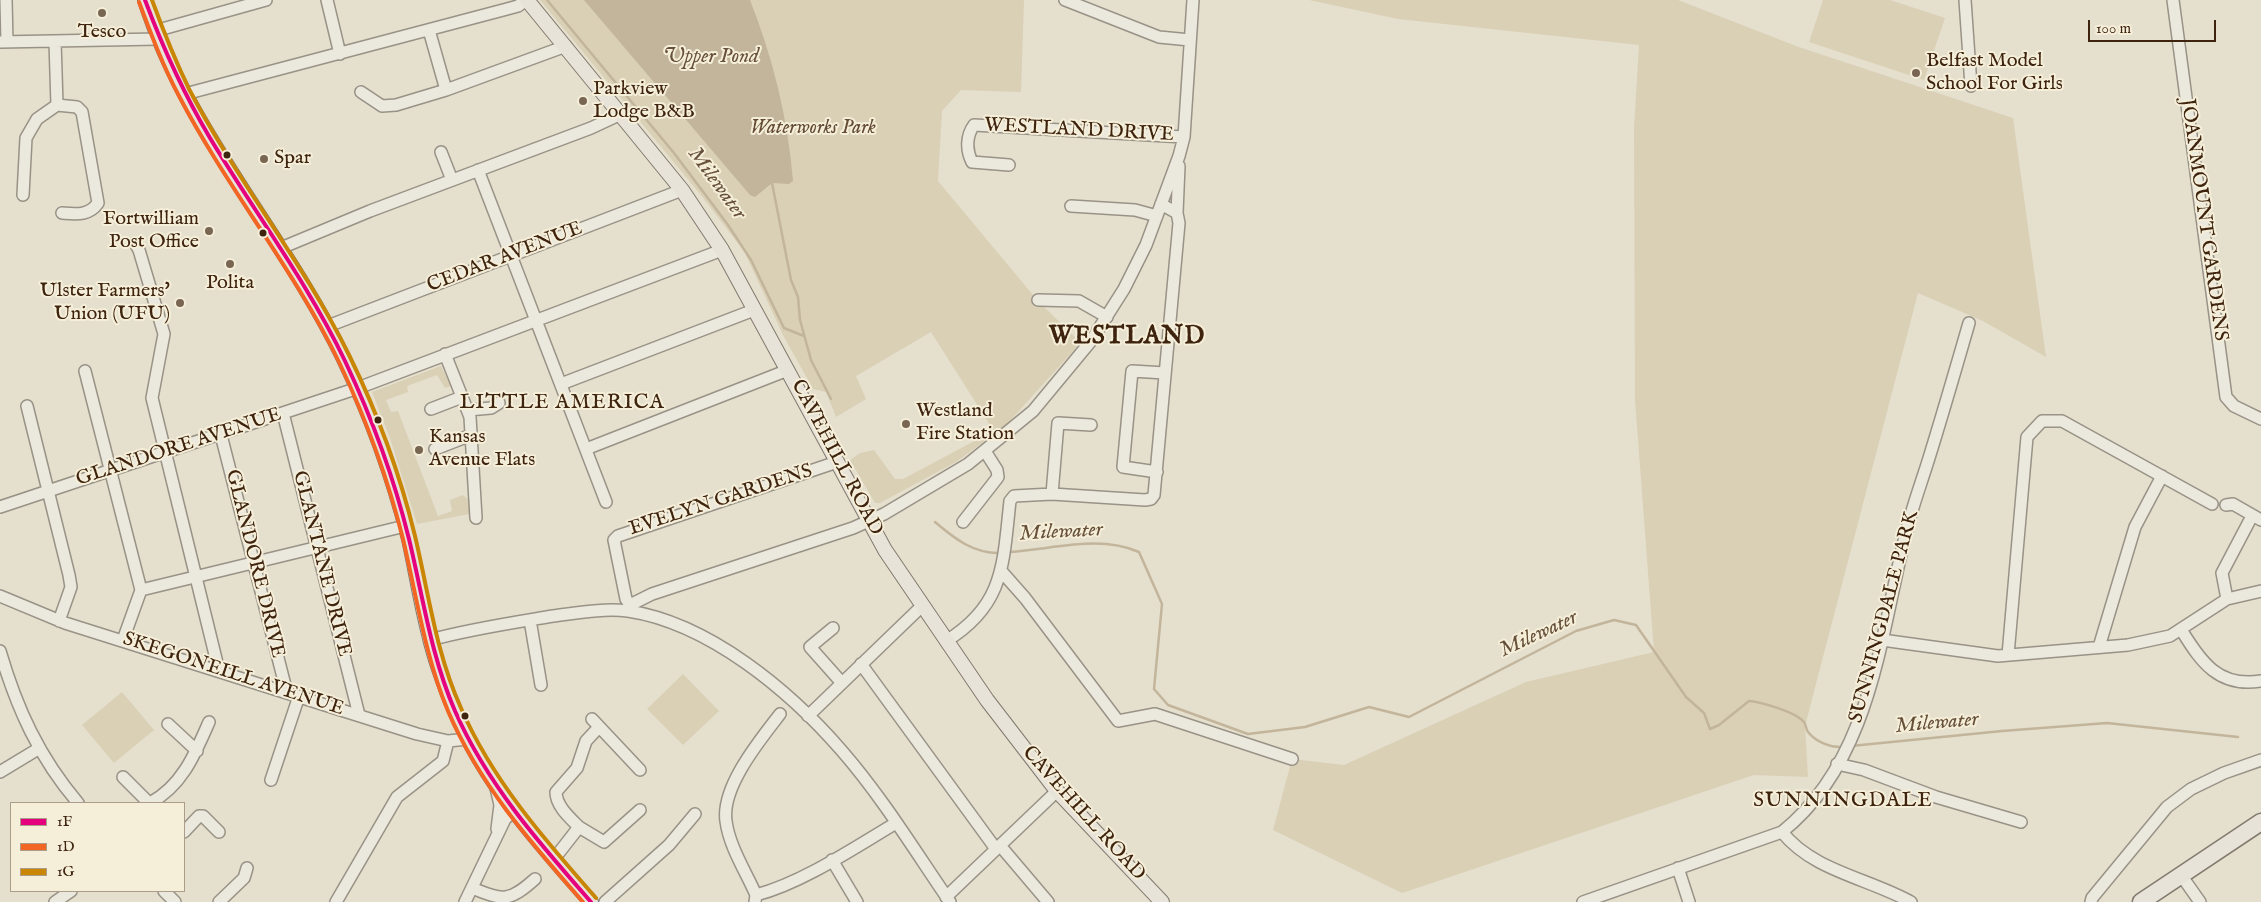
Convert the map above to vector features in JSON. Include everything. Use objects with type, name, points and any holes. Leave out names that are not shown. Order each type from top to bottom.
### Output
[{"type":"highway","points":[[2141,902],[2261,822]]},
{"type":"main road","points":[[145,0],[156,35],[185,94],[328,326],[358,388],[381,446],[405,526],[430,640],[446,686],[468,739],[514,811],[591,902]]},
{"type":"main road","name":"CAVEHILL ROAD","points":[[527,0],[682,190],[722,250],[885,550],[992,707],[1057,791],[1162,902]]},
{"type":"street","points":[[6,0],[4,42],[156,35],[266,0]]},
{"type":"street","points":[[327,0],[340,54]]},
{"type":"street","points":[[185,94],[518,6],[527,0]]},
{"type":"street","points":[[1065,0],[1159,37],[1190,40]]},
{"type":"street","points":[[629,608],[652,594],[853,528],[889,511],[985,451],[1033,410],[1091,340],[1107,317],[1141,256],[1157,216],[1184,137],[1193,0]]},
{"type":"street","points":[[1965,0],[1971,86]]},
{"type":"street","name":"JOANMOUNT GARDENS","points":[[2173,0],[2226,397],[2234,406],[2261,419]]},
{"type":"street","points":[[429,30],[446,90]]},
{"type":"street","points":[[56,41],[57,105]]},
{"type":"street","points":[[360,92],[382,106],[396,105],[446,90],[566,46]]},
{"type":"street","points":[[22,195],[26,138],[37,119],[57,105],[77,107],[82,112],[98,203],[93,210],[78,215],[62,213]]},
{"type":"street","points":[[281,248],[452,180],[591,128],[621,114]]},
{"type":"street","name":"WESTLAND DRIVE","points":[[1009,165],[972,162],[968,154],[969,133],[974,125],[1184,137]]},
{"type":"street","points":[[441,152],[452,180]]},
{"type":"street","points":[[946,641],[974,622],[983,610],[1002,572],[1010,501],[1014,496],[1052,494],[1151,500],[1154,495],[1178,248],[1179,156]]},
{"type":"street","points":[[478,170],[498,215],[497,218],[510,255],[606,502]]},
{"type":"street","name":"CEDAR AVENUE","points":[[328,326],[682,190]]},
{"type":"street","points":[[1161,204],[1177,213]]},
{"type":"street","points":[[1071,206],[1135,210],[1157,216]]},
{"type":"street","points":[[135,243],[139,250],[164,334],[152,398],[219,671]]},
{"type":"street","name":"GLANDORE AVENUE","points":[[0,507],[358,388],[535,319],[722,250]]},
{"type":"street","points":[[1038,300],[1079,301],[1107,317]]},
{"type":"street","points":[[561,384],[754,310]]},
{"type":"street","name":"SUNNINGDALE PARK","points":[[1583,902],[1782,832],[1807,808],[1837,764],[1859,724],[1882,640],[1905,536],[1970,323]]},
{"type":"street","points":[[445,354],[470,417],[476,518]]},
{"type":"street","points":[[586,449],[788,370]]},
{"type":"street","points":[[1157,472],[1123,467],[1132,370],[1166,373]]},
{"type":"street","points":[[85,371],[141,590],[123,640]]},
{"type":"street","points":[[431,409],[462,397]]},
{"type":"street","points":[[468,410],[491,408],[499,403]]},
{"type":"street","points":[[27,406],[71,587],[59,621]]},
{"type":"street","name":"GLANTANE DRIVE","points":[[283,413],[359,716]]},
{"type":"street","points":[[2008,655],[2027,437],[2042,421],[2062,420],[2212,504]]},
{"type":"street","points":[[1052,494],[1058,423],[1091,425]]},
{"type":"street","name":"GLANDORE DRIVE","points":[[221,434],[254,562],[293,694]]},
{"type":"street","points":[[435,449],[471,435]]},
{"type":"street","points":[[963,522],[995,484],[998,477],[985,451]]},
{"type":"street","name":"EVELYN GARDENS","points":[[629,608],[614,540],[618,536],[837,462]]},
{"type":"street","points":[[2099,647],[2135,527],[2162,476]]},
{"type":"street","points":[[2226,505],[2233,504],[2257,518],[2222,573],[2227,599]]},
{"type":"street","points":[[141,590],[405,526]]},
{"type":"street","points":[[1002,572],[1025,598],[1118,721],[1155,714],[1292,760]]},
{"type":"street","points":[[1882,640],[1956,651],[2008,655],[2157,640],[2182,630],[2227,599],[2261,591]]},
{"type":"street","name":"SKEGONEILL AVENUE","points":[[0,596],[59,621],[417,734],[448,741],[468,739]]},
{"type":"street","points":[[808,716],[922,606]]},
{"type":"street","points":[[430,640],[462,632],[530,620],[580,612],[629,608],[675,624],[729,651],[779,689],[808,716],[842,751],[896,823],[948,899],[998,846],[1057,791]]},
{"type":"street","points":[[530,620],[541,685]]},
{"type":"street","points":[[832,628],[810,646],[842,683]]},
{"type":"street","points":[[2182,630],[2198,658],[2212,670],[2234,680],[2248,683],[2261,681]]},
{"type":"street","points":[[0,651],[4,681],[38,749],[77,802]]},
{"type":"street","points":[[861,664],[993,844],[998,846],[1048,902]]},
{"type":"street","points":[[271,780],[293,694]]},
{"type":"street","points":[[780,714],[752,752],[724,807],[728,832],[756,899],[832,860],[896,823]]},
{"type":"street","points":[[150,802],[182,776],[192,762],[209,722]]},
{"type":"street","points":[[640,770],[595,723],[586,741],[577,768],[556,792],[556,799],[561,807],[579,828],[604,842],[640,810]]},
{"type":"street","points":[[168,724],[197,751]]},
{"type":"street","points":[[336,902],[391,805],[397,797],[443,761],[448,741]]},
{"type":"street","points":[[0,772],[38,749]]},
{"type":"street","points":[[2091,902],[2092,898],[2167,807],[2191,789],[2261,760]]},
{"type":"street","points":[[1837,764],[1864,770],[1936,797],[2020,822]]},
{"type":"street","points":[[123,777],[148,802]]},
{"type":"street","points":[[496,785],[500,805],[496,836]]},
{"type":"street","points":[[465,902],[505,819],[514,811]]},
{"type":"street","points":[[605,902],[669,845],[695,814]]},
{"type":"street","points":[[185,831],[199,816],[203,816],[220,832]]},
{"type":"street","points":[[554,859],[579,828]]},
{"type":"street","points":[[1782,832],[1796,848],[1816,862],[1911,902]]},
{"type":"street","points":[[832,860],[857,902]]},
{"type":"street","points":[[219,902],[244,878],[247,868]]},
{"type":"street","points":[[1678,868],[1689,902]]},
{"type":"street","points":[[2181,875],[2200,902]]},
{"type":"street","points":[[472,888],[496,898],[506,899],[516,896],[534,879]]},
{"type":"street","points":[[55,902],[70,892]]},
{"type":"street","points":[[165,892],[175,902]]},
{"type":"green space","name":"Waterworks Park","points":[[540,0],[1024,0],[1021,92],[961,90],[942,111],[938,181],[1038,301],[1079,341],[1075,349],[998,434],[995,433],[931,332],[856,376],[866,399],[836,417],[826,392],[813,389],[783,335],[744,251],[700,194]]},
{"type":"green space","points":[[1309,0],[1678,0],[1796,46],[2013,118],[2046,357],[1983,321],[1918,293],[1805,726],[1808,777],[1754,775],[1402,893],[1273,830],[1292,759],[1344,765],[1526,682],[1654,652],[1635,400],[1634,128],[1639,45],[1398,19]]},
{"type":"green space","points":[[1823,0],[1890,0],[1945,18],[1924,80],[1809,42]]},
{"type":"green space","points":[[441,366],[451,386],[445,388],[437,375],[407,386],[408,392],[386,400],[391,412],[398,411],[438,516],[452,511],[450,500],[463,495],[469,500],[469,514],[417,524],[390,438],[372,392]]},
{"type":"green space","points":[[982,437],[986,440],[956,462],[880,503],[875,503],[850,460],[860,453],[874,450],[895,479],[903,479]]},
{"type":"green space","points":[[683,674],[719,711],[683,745],[647,709]]},
{"type":"green space","points":[[122,692],[154,730],[114,763],[82,725]]},
{"type":"water","name":"Upper Pond","points":[[584,0],[750,0],[766,44],[778,89],[791,158],[793,181],[789,184],[772,183],[755,197],[750,195]]},
{"type":"waterway","name":"Milewater","points":[[547,0],[674,153],[728,225],[751,260],[784,328],[804,336]]},
{"type":"waterway","points":[[772,183],[791,280],[798,297],[800,320],[811,360],[831,399]]},
{"type":"waterway","name":"Milewater","points":[[935,522],[965,544],[982,551],[1001,553]]},
{"type":"waterway","name":"Milewater","points":[[1007,552],[1074,544],[1107,544],[1139,552],[1162,604],[1154,689],[1168,705],[1248,734],[1305,727],[1369,707],[1409,717],[1576,631],[1614,620],[1636,625],[1686,697],[1704,713],[1710,729],[1719,725],[1749,701],[1770,705],[1786,711],[1800,718],[1808,732],[1815,739],[1829,745],[1843,747]]},
{"type":"waterway","name":"Milewater","points":[[1851,746],[2107,723],[2238,737]]},
{"type":"transit line","name":"1F","points":[[145,0],[159,36],[191,105],[227,166],[315,304],[355,383],[382,448],[409,539],[428,626],[440,669],[455,711],[468,738],[498,788],[552,858],[591,902]]},
{"type":"transit line","name":"1G","points":[[152,0],[169,45],[189,89],[228,156],[291,254],[331,321],[369,399],[387,444],[409,513],[439,645],[452,687],[461,708],[488,760],[521,808],[557,854],[596,898]]},
{"type":"transit line","name":"1D","points":[[139,2],[162,62],[179,96],[218,163],[302,294],[349,384],[376,449],[403,539],[433,669],[448,711],[461,738],[475,763],[508,812],[544,858],[583,902]]},
{"type":"place","name":"Tesco","points":[[102,13]]},
{"type":"place","name":"Belfast Model School For Girls","points":[[1916,73]]},
{"type":"place","name":"Parkview Lodge B&B","points":[[583,101]]},
{"type":"place","name":"Spar","points":[[264,159]]},
{"type":"place","name":"Fortwilliam Post Office","points":[[209,231]]},
{"type":"place","name":"Polita","points":[[230,264]]},
{"type":"place","name":"Ulster Farmers' Union (UFU)","points":[[180,303]]},
{"type":"place","name":"Westland Fire Station","points":[[906,424]]},
{"type":"place","name":"Kansas Avenue Flats","points":[[419,450]]},
{"type":"district","name":"WESTLAND","points":[[1127,338]]},
{"type":"district","name":"LITTLE AMERICA","points":[[562,404]]},
{"type":"district","name":"SUNNINGDALE","points":[[1843,802]]}]
